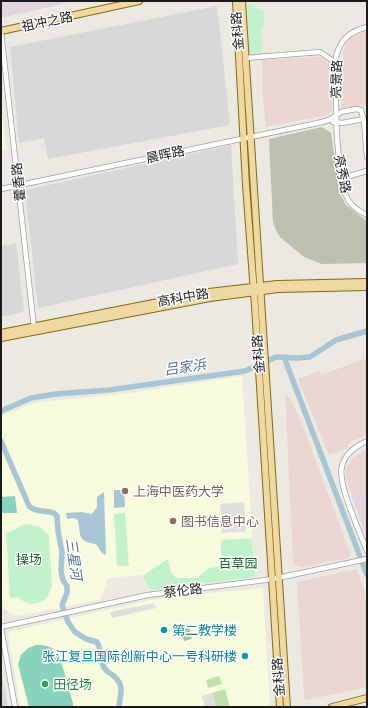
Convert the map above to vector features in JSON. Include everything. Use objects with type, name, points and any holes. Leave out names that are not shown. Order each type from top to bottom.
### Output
[{"type":"main road","name":"祖冲之路","points":[[1,27],[118,2],[139,1]]},
{"type":"main road","name":"金科路","points":[[236,1],[247,137],[276,580],[287,707]]},
{"type":"main road","name":"金科路","points":[[242,1],[246,58],[247,137]]},
{"type":"main road","name":"祖冲之路","points":[[1,31],[118,2]]},
{"type":"main road","name":"高科中路","points":[[1,333],[34,329],[293,283],[367,282]]},
{"type":"main road","name":"高科中路","points":[[257,289],[367,287]]},
{"type":"main road","name":"高科中路","points":[[1,338],[34,329]]},
{"type":"main road","name":"金科路","points":[[276,580],[275,631],[280,707]]},
{"type":"main road","points":[[332,707],[367,698]]},
{"type":"main road","points":[[347,707],[367,702]]},
{"type":"street","name":"亮景路","points":[[335,123],[337,52],[344,39],[353,32],[367,27]]},
{"type":"street","name":"藿香路","points":[[1,31],[34,329]]},
{"type":"street","points":[[246,58],[320,52],[336,63]]},
{"type":"street","points":[[364,119],[342,123],[335,123],[329,120],[335,114],[359,109],[364,119],[367,157]]},
{"type":"street","name":"晨晖路","points":[[1,189],[329,120]]},
{"type":"street","name":"亮秀路","points":[[335,123],[343,188],[348,200],[356,208],[367,215]]},
{"type":"street","points":[[342,178],[367,171]]},
{"type":"street","points":[[367,441],[349,453],[344,460],[341,473],[344,492],[367,551]]},
{"type":"street","name":"蔡伦路","points":[[1,627],[157,593],[276,580],[367,559]]},
{"type":"street","points":[[1,623],[15,707]]},
{"type":"shaded area","points":[[1,1],[75,1],[1,18]]},
{"type":"shaded area","points":[[217,6],[230,125],[48,159],[44,138],[19,143],[10,47]]},
{"type":"shaded area","points":[[367,29],[367,106],[341,108],[343,51],[350,37]]},
{"type":"shaded area","points":[[319,57],[331,65],[332,111],[328,115],[266,127],[263,102],[262,60]]},
{"type":"shaded area","points":[[1,104],[7,150],[1,150]]},
{"type":"shaded area","points":[[322,127],[331,133],[340,194],[346,205],[367,221],[367,263],[322,264],[304,257],[280,237],[273,222],[269,139]]},
{"type":"shaded area","points":[[231,145],[238,264],[38,308],[25,190]]},
{"type":"shaded area","points":[[16,243],[24,312],[1,317],[1,246]]},
{"type":"shaded area","points":[[367,358],[367,435],[351,441],[347,448],[329,455],[298,379],[319,371],[321,375]]},
{"type":"shaded area","name":"上海中医药大学","points":[[242,376],[255,577],[149,590],[141,575],[108,578],[100,600],[16,616],[4,609],[1,591],[1,416],[34,403],[129,393]]},
{"type":"shaded area","points":[[285,393],[290,398],[301,421],[350,553],[349,558],[305,567],[300,567],[294,564]]},
{"type":"shaded area","points":[[367,449],[367,494],[352,497],[346,477],[346,468],[351,459]]},
{"type":"shaded area","points":[[367,494],[367,538],[352,497]]},
{"type":"shaded area","points":[[244,502],[246,532],[222,533],[220,504]]},
{"type":"shaded area","points":[[357,569],[367,600],[367,687],[307,700],[305,699],[304,694],[297,582]]},
{"type":"shaded area","points":[[263,588],[270,707],[20,707],[8,632],[152,600]]},
{"type":"shaded area","points":[[154,603],[156,608],[112,618],[110,612]]},
{"type":"shaded area","points":[[1,670],[8,707],[1,707]]},
{"type":"shaded area","points":[[212,693],[216,707],[205,707],[202,696]]},
{"type":"green space","points":[[249,4],[265,12],[264,25],[261,29],[262,53],[270,52],[269,56],[251,55],[249,50],[247,8]]},
{"type":"green space","points":[[15,496],[17,513],[2,513],[1,497]]},
{"type":"green space","points":[[125,513],[129,566],[117,566],[114,514]]},
{"type":"green space","name":"操场","points":[[27,524],[40,527],[49,535],[52,587],[46,599],[38,603],[31,604],[18,597],[10,598],[6,533]]},
{"type":"green space","name":"百草园","points":[[252,538],[255,577],[150,590],[142,576],[168,559],[171,572],[176,578],[199,578],[199,576],[207,569],[220,566],[222,540]]},
{"type":"green space","points":[[188,624],[192,639],[184,641],[180,626]]},
{"type":"green space","name":"田径场","points":[[36,645],[50,647],[57,654],[65,675],[73,707],[29,707],[18,664],[21,655],[28,648]]},
{"type":"green space","points":[[219,676],[222,684],[208,688],[206,680]]},
{"type":"green space","points":[[225,689],[230,707],[216,707],[212,693]]},
{"type":"water","points":[[114,490],[124,490],[125,507],[114,508]]},
{"type":"water","points":[[104,492],[106,555],[102,553],[97,545],[83,540],[80,535],[78,520],[74,518],[67,519],[66,513],[82,512],[92,514],[97,507],[97,497]]},
{"type":"waterway","name":"吕家浜","points":[[1,411],[31,398],[56,394],[109,390],[245,371],[276,357],[310,357],[336,340],[367,331]]},
{"type":"waterway","points":[[284,357],[367,575]]},
{"type":"waterway","name":"三星河","points":[[1,441],[29,506],[38,510],[54,513],[57,516],[62,552],[61,571],[63,580],[67,586],[67,593],[62,605],[68,622],[75,632],[86,639],[97,642],[100,648],[103,666],[120,684],[121,691],[119,707]]},
{"type":"place","name":"上海中医药大学","points":[[125,491]]},
{"type":"place","name":"图书信息中心","points":[[173,521]]},
{"type":"place","name":"第二教学楼","points":[[164,630]]},
{"type":"place","name":"张江复旦国际创新中心一号科研楼","points":[[245,656]]},
{"type":"place","name":"田径场","points":[[45,684]]}]
